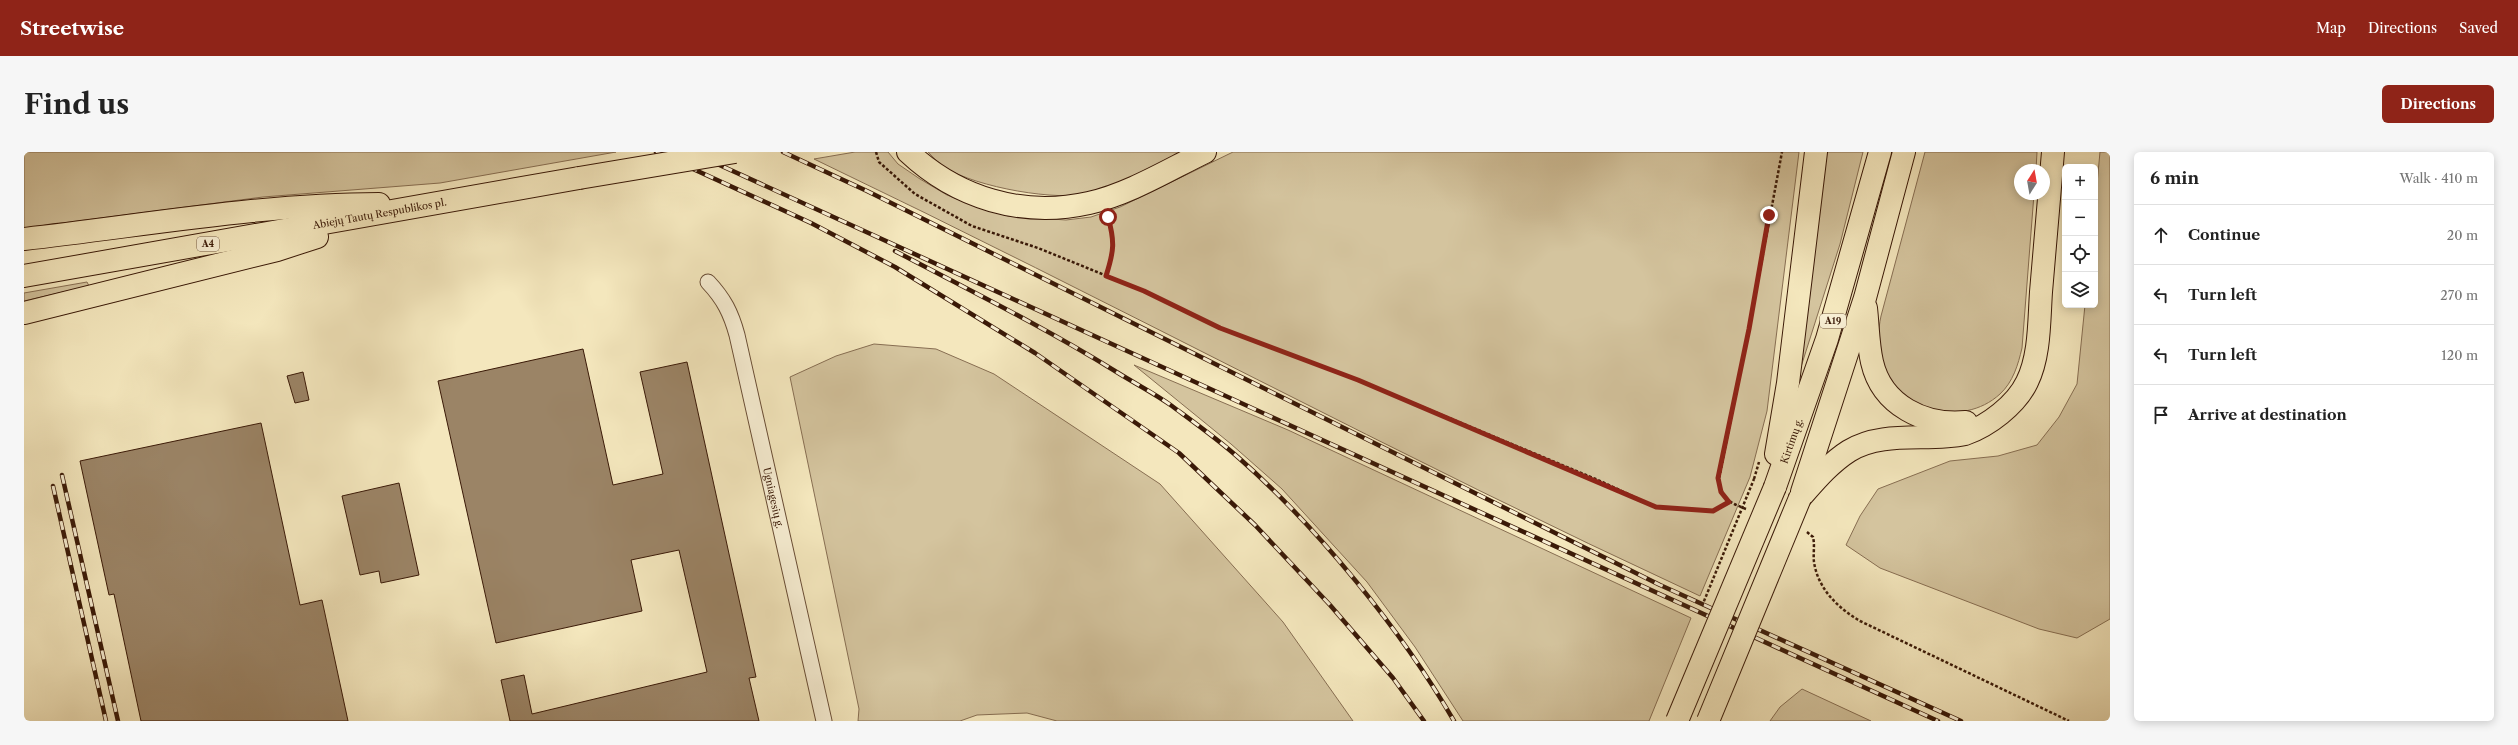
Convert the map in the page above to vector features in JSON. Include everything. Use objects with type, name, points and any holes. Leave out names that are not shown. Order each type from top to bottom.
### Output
[{"type":"highway","name":"Abiejų Tautų Respublikos pl.","points":[[24,276],[735,152]]},
{"type":"highway","points":[[908,152],[926,169],[947,182],[994,202],[1040,209],[1061,208],[1101,199],[1205,152]]},
{"type":"highway","points":[[1774,487],[1776,455],[1788,384],[1816,152]]},
{"type":"highway","name":"Kirtimų g.","points":[[1677,721],[1774,487],[1827,339],[1880,152]]},
{"type":"highway","name":"A19","points":[[1708,721],[1800,498],[1865,298],[1904,152]]},
{"type":"highway","points":[[1800,498],[1840,457],[1862,445],[1881,441],[1956,436],[1974,431],[2014,402],[2027,382],[2034,360],[2052,152]]},
{"type":"highway","points":[[24,239],[271,210],[342,204],[436,204]]},
{"type":"highway","points":[[24,312],[277,250],[392,212]]},
{"type":"highway","points":[[1865,298],[1872,363],[1880,382],[1894,400],[1903,408],[1926,420],[1958,423],[1990,420]]},
{"type":"street","name":"Ugniagesių g.","points":[[708,282],[722,296],[731,313],[737,335],[824,721]]},
{"type":"path","points":[[876,152],[879,162],[915,194],[972,226],[1144,291],[1220,328],[1364,382],[1656,507],[1713,511],[1729,502],[1721,492],[1718,478],[1749,329],[1782,152]]},
{"type":"path","points":[[1101,199],[1114,238],[1114,252],[1106,276]]},
{"type":"path","points":[[1701,611],[1754,479]]},
{"type":"path","points":[[1841,610],[1860,621],[2068,721]]},
{"type":"shaded area","points":[[24,152],[616,152],[440,183],[263,197],[24,228]]},
{"type":"shaded area","points":[[855,152],[888,152],[898,164],[920,179],[947,195],[978,207],[1008,216],[1066,220],[1091,217],[1120,207],[1233,152],[1799,152],[1767,411],[1750,477],[1700,596],[1367,435],[1036,268],[814,159]]},
{"type":"shaded area","points":[[928,152],[1185,152],[1128,180],[1104,189],[1092,193],[1059,196],[996,187],[959,175],[946,168]]},
{"type":"shaded area","points":[[1826,152],[1863,152],[1840,244],[1800,370]]},
{"type":"shaded area","points":[[1925,152],[2037,152],[2036,164],[2014,164],[2014,200],[2034,200],[2022,348],[2017,367],[2005,389],[1985,405],[1967,411],[1950,412],[1932,409],[1915,402],[1901,392],[1889,379],[1881,362],[1878,339],[1881,316]]},
{"type":"shaded area","points":[[2100,152],[2110,152],[2110,619],[2077,638],[2039,629],[1880,568],[1846,545],[1860,516],[1878,489],[1950,461],[1998,456],[2037,445],[2059,417],[2077,384],[2085,308],[2098,308],[2098,173]]},
{"type":"shaded area","points":[[87,282],[89,286],[24,301],[24,293]]},
{"type":"shaded area","points":[[874,344],[936,349],[994,374],[1160,484],[1283,622],[1353,721],[1057,721],[1027,713],[977,715],[960,721],[858,721],[859,709],[790,377],[836,356]]},
{"type":"shaded area","points":[[1134,365],[1288,430],[1691,618],[1649,721],[1463,721],[1415,647],[1367,582],[1282,489],[1231,444]]},
{"type":"shaded area","points":[[1802,689],[1871,721],[1770,721],[1780,707]]},
{"type":"building","points":[[583,349],[613,485],[663,474],[640,372],[687,362],[756,677],[749,678],[759,721],[510,721],[501,680],[524,675],[532,714],[707,672],[679,550],[631,560],[642,611],[496,643],[438,381]]},
{"type":"building","points":[[303,372],[309,400],[295,403],[287,376]]},
{"type":"building","points":[[261,423],[300,605],[322,600],[348,721],[141,721],[114,594],[109,595],[80,461]]},
{"type":"building","points":[[399,483],[419,575],[381,583],[379,571],[360,575],[342,496]]},
{"type":"railway","points":[[656,152],[811,223],[895,267],[1035,353],[1179,453],[1255,525],[1330,605],[1393,678],[1424,721]]},
{"type":"railway","points":[[691,152],[1938,721]]},
{"type":"railway","points":[[783,152],[867,191],[1660,585],[1961,721]]},
{"type":"railway","points":[[895,251],[1061,339],[1151,392],[1232,452],[1299,516],[1357,582],[1410,652],[1454,721]]},
{"type":"railway","points":[[62,475],[118,721]]},
{"type":"railway","points":[[53,486],[106,721]]},
{"type":"route","points":[[1108,217],[1114,238],[1114,252],[1106,276],[1144,291],[1176,308],[1220,328],[1358,380],[1598,480],[1656,507],[1713,511],[1729,502],[1721,492],[1718,478],[1749,329],[1769,215]]}]
